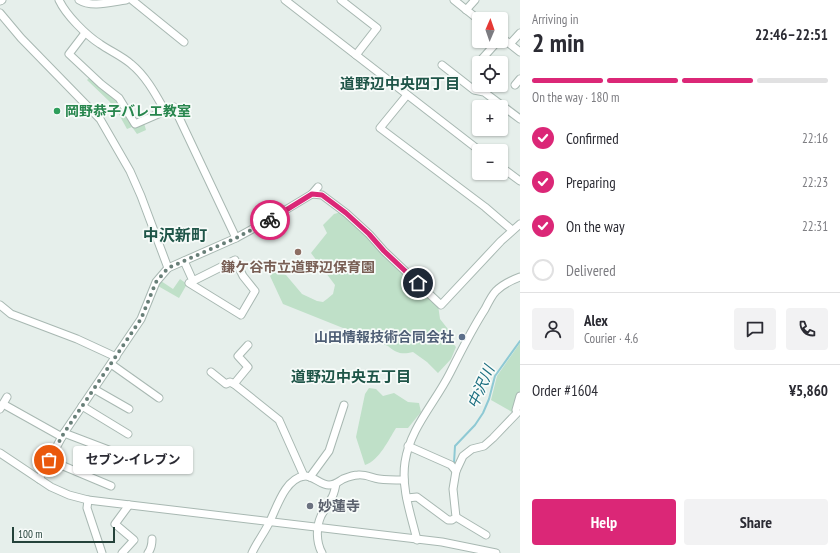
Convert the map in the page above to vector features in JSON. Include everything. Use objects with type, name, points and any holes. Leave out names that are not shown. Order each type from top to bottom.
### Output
[{"type":"street","points":[[59,0],[64,10],[85,33],[99,44],[131,64],[146,80],[165,111]]},
{"type":"street","points":[[79,0],[83,3],[98,4],[126,0]]},
{"type":"street","points":[[132,0],[181,42]]},
{"type":"street","points":[[285,0],[472,145]]},
{"type":"street","points":[[341,0],[377,28],[356,55]]},
{"type":"street","points":[[454,0],[472,15]]},
{"type":"street","points":[[466,10],[475,0]]},
{"type":"street","points":[[0,13],[21,38],[100,119],[130,171],[168,268]]},
{"type":"street","points":[[85,33],[69,54],[101,84],[119,98],[135,124],[174,107],[236,238]]},
{"type":"street","points":[[520,33],[510,44],[520,52]]},
{"type":"street","points":[[484,56],[492,48]]},
{"type":"street","points":[[442,65],[474,90],[484,92],[520,119]]},
{"type":"street","points":[[407,95],[380,128],[512,230]]},
{"type":"street","points":[[508,172],[520,181]]},
{"type":"street","points":[[39,479],[63,435],[143,315],[156,282],[168,268],[236,238],[312,194],[318,187]]},
{"type":"street","points":[[312,194],[322,195],[346,213],[441,305],[512,230],[520,224]]},
{"type":"street","points":[[235,260],[243,276],[255,291],[241,315],[189,283],[193,281],[235,260]]},
{"type":"street","points":[[184,261],[193,281]]},
{"type":"street","points":[[417,540],[406,498],[404,480],[408,446],[414,432],[442,388],[473,328],[496,291],[508,282],[520,277]]},
{"type":"street","points":[[0,305],[11,314],[116,357]]},
{"type":"street","points":[[234,384],[248,367],[236,355],[248,345]]},
{"type":"street","points":[[111,364],[159,398]]},
{"type":"street","points":[[211,372],[226,384],[230,382],[234,384],[279,420],[307,476],[325,485],[336,484],[343,479],[360,474],[379,479],[404,480]]},
{"type":"street","points":[[94,389],[129,409]]},
{"type":"street","points":[[456,517],[453,489],[456,471],[463,456],[472,449],[484,446],[517,413],[516,410],[520,396]]},
{"type":"street","points":[[3,403],[63,435],[114,452]]},
{"type":"street","points":[[252,553],[270,522],[277,504],[287,488],[296,479],[307,476],[329,450],[344,405]]},
{"type":"street","points":[[82,406],[128,434]]},
{"type":"street","points":[[408,446],[451,465],[456,471]]},
{"type":"street","points":[[0,453],[51,487],[69,495],[88,500],[442,542],[496,553]]},
{"type":"street","points":[[49,460],[111,486]]},
{"type":"street","points":[[322,553],[319,548],[317,538],[318,527],[321,516],[332,498],[336,484]]},
{"type":"street","points":[[406,498],[418,497],[448,520],[452,520],[456,517]]},
{"type":"street","points":[[88,500],[87,508],[102,553]]},
{"type":"street","points":[[122,553],[134,540],[115,524],[129,505]]},
{"type":"street","points":[[456,517],[486,535]]},
{"type":"street","points":[[148,553],[152,545],[152,539]]},
{"type":"green space","points":[[89,78],[117,98],[134,127],[144,123],[146,130],[137,134],[132,127],[127,129],[117,111],[109,101],[87,80]]},
{"type":"green space","points":[[341,212],[438,305],[440,319],[451,333],[447,337],[456,347],[451,359],[438,373],[427,362],[413,352],[397,352],[388,346],[283,304],[270,276],[275,270],[286,275],[302,294],[317,301],[323,302],[333,294],[335,285],[311,253],[327,233],[323,225],[334,214]]},
{"type":"green space","points":[[180,279],[187,284],[179,298],[158,286],[161,281],[173,289]]},
{"type":"green space","points":[[520,343],[520,391],[512,412],[491,400],[497,376]]},
{"type":"green space","points":[[369,388],[376,389],[383,396],[394,393],[408,402],[419,403],[421,412],[408,428],[396,428],[375,459],[365,465],[356,437],[365,394]]},
{"type":"waterway","name":"中沢川","points":[[454,463],[455,446],[475,425],[483,413],[489,399],[495,376],[520,341]]},
{"type":"way so far","points":[[49,460],[64,433],[141,319],[156,282],[168,268],[212,250],[270,220]]},
{"type":"place","name":"岡野恭子バレエ教室","points":[[57,111]]},
{"type":"place","name":"鎌ケ谷市立道野辺保育園","points":[[298,252]]},
{"type":"place","name":"山田情報技術合同会社","points":[[462,337]]},
{"type":"place","name":"セブン-イレブン","points":[[49,460]]},
{"type":"place","name":"妙蓮寺","points":[[310,506]]},
{"type":"district","name":"道野辺中央四丁目","points":[[400,84]]},
{"type":"district","name":"中沢新町","points":[[175,235]]},
{"type":"district","name":"道野辺中央五丁目","points":[[351,377]]},
{"type":"route","points":[[270,220],[312,194],[322,195],[346,213],[369,234],[384,251],[418,283]]}]
